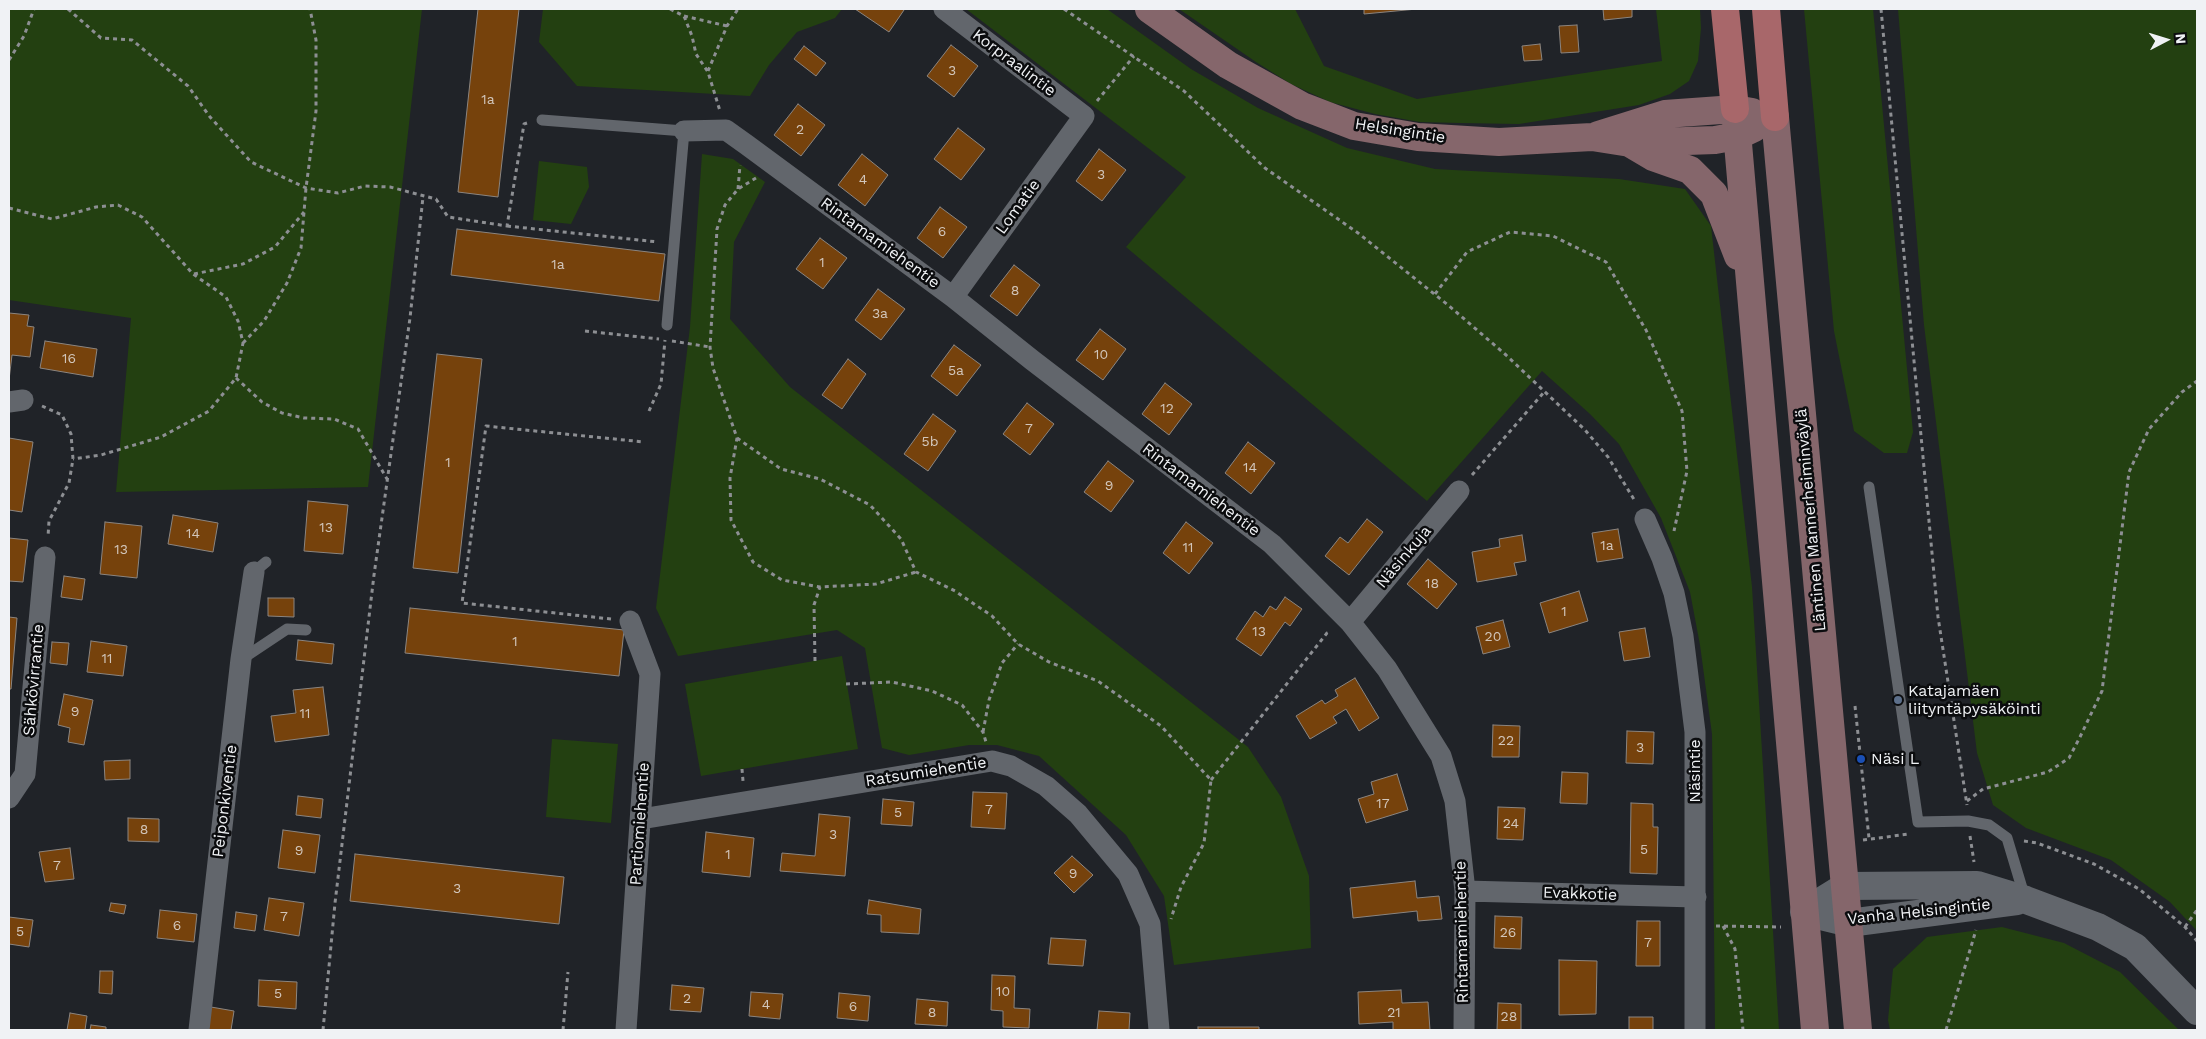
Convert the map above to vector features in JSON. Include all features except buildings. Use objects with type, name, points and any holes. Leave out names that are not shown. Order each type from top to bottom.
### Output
[{"type":"main road","name":"Helsingintie","points":[[1149,9],[1245,74],[1302,106],[1354,126],[1418,138],[1499,142],[1592,137],[1630,143],[1715,140],[1737,136],[1775,117]]},
{"type":"main road","points":[[1725,9],[1815,1030]]},
{"type":"main road","name":"Läntinen Mannerheiminväylä","points":[[1766,9],[1858,1030]]},
{"type":"main road","name":"Helsingintie","points":[[1592,137],[1665,114],[1735,109],[1775,117]]},
{"type":"main road","name":"Helsingintie","points":[[1630,143],[1653,157],[1690,170],[1714,194],[1750,288]]},
{"type":"street","name":"Korpraalintie","points":[[944,9],[1084,116]]},
{"type":"street","name":"Lomatie","points":[[953,297],[1084,116]]},
{"type":"street","points":[[684,131],[726,130]]},
{"type":"street","name":"Rintamamiehentie","points":[[726,130],[953,297],[1272,544],[1350,622],[1387,668],[1441,756],[1456,801],[1465,891],[1464,1030]]},
{"type":"street","name":"Näsinkuja","points":[[1350,622],[1459,491]]},
{"type":"street","name":"Näsintie","points":[[1645,520],[1666,568],[1674,594],[1683,636],[1695,732],[1695,1030]]},
{"type":"street","name":"Sähkövirrantie","points":[[9,798],[25,774],[45,557]]},
{"type":"street","name":"Peiponkiventie","points":[[199,1030],[241,659],[260,567]]},
{"type":"street","name":"Partiomiehentie","points":[[626,1030],[650,674],[630,622]]},
{"type":"street","name":"Ratsumiehentie","points":[[641,819],[992,761],[1011,766],[1046,786],[1078,814],[1128,874],[1150,924],[1159,1030]]},
{"type":"street","name":"Vanha Helsingintie","points":[[1804,912],[1846,886],[2026,900],[2098,927],[2136,947],[2197,1011]]},
{"type":"street","name":"Evakkotie","points":[[1465,891],[1696,897]]},
{"type":"street","name":"Vanha Helsingintie","points":[[1804,912],[1849,923],[1978,895]]},
{"type":"lane","points":[[542,120],[684,131],[667,325]]},
{"type":"lane","points":[[1869,487],[1918,822],[1968,821],[1989,825],[2007,838],[2026,900]]},
{"type":"lane","points":[[241,659],[287,629],[306,630]]},
{"type":"path","points":[[9,60],[24,36],[34,9]]},
{"type":"path","points":[[68,9],[101,38],[132,40],[188,86],[210,117],[251,162],[306,188],[338,194],[365,186],[390,187],[436,199],[448,217],[507,226],[675,244]]},
{"type":"path","points":[[243,343],[264,321],[287,284],[301,248],[306,188],[316,111],[316,40],[310,9]]},
{"type":"path","points":[[670,9],[684,16],[727,26]]},
{"type":"path","points":[[708,72],[727,26],[738,9]]},
{"type":"path","points":[[1064,9],[1184,91],[1265,168],[1358,233],[1435,294],[1506,355],[1585,430],[1608,457],[1645,520]]},
{"type":"path","points":[[1881,9],[1938,618],[1967,801],[1978,895],[1977,924],[1971,951],[1946,1030]]},
{"type":"path","points":[[684,16],[692,36],[696,54],[708,72],[726,130]]},
{"type":"path","points":[[1084,116],[1134,56]]},
{"type":"path","points":[[507,226],[524,124],[542,120]]},
{"type":"path","points":[[776,167],[738,190],[725,205],[717,229],[710,347],[713,368],[737,438],[730,478],[731,520],[753,562],[782,580],[820,587],[876,584],[916,572]]},
{"type":"path","points":[[322,1030],[336,893],[387,479],[410,318],[423,197]]},
{"type":"path","points":[[9,208],[52,219],[96,207],[118,205],[142,217],[194,274],[226,297],[238,321],[243,343],[236,378],[209,412],[161,436],[101,455],[73,458]]},
{"type":"path","points":[[194,274],[242,264],[275,247],[305,212]]},
{"type":"path","points":[[1435,294],[1467,252],[1510,232],[1552,236],[1606,262],[1646,330],[1682,412],[1687,471],[1666,568]]},
{"type":"path","points":[[649,411],[661,384],[667,325]]},
{"type":"path","points":[[585,331],[710,347]]},
{"type":"path","points":[[236,378],[262,402],[282,413],[304,418],[334,419],[358,429],[387,479]]},
{"type":"path","points":[[1967,801],[1983,789],[2048,772],[2069,758],[2102,691],[2129,472],[2149,429],[2182,392],[2197,381]]},
{"type":"path","points":[[1459,491],[1545,392]]},
{"type":"path","points":[[16,401],[48,407],[62,415],[71,434],[73,458],[70,483],[49,521],[45,557]]},
{"type":"path","points":[[630,622],[462,603],[486,426],[644,442]]},
{"type":"path","points":[[737,438],[781,469],[820,478],[870,505],[901,538],[916,572],[955,592],[992,616],[1018,644],[1049,662],[1098,682],[1161,726],[1211,780]]},
{"type":"path","points":[[815,661],[814,605],[820,587]]},
{"type":"path","points":[[1170,923],[1181,887],[1204,843],[1211,780],[1327,633],[1350,622]]},
{"type":"path","points":[[983,732],[988,700],[1002,663],[1018,644]]},
{"type":"path","points":[[846,684],[892,682],[932,691],[962,705],[983,732],[992,761]]},
{"type":"path","points":[[1855,706],[1869,838]]},
{"type":"path","points":[[2185,927],[2197,910]]},
{"type":"path","points":[[1743,1030],[1735,950],[1723,926],[1781,927]]},
{"type":"path","points":[[563,1030],[568,972]]},
{"type":"green space","points":[[9,9],[422,9],[368,487],[116,492],[131,318],[9,300]]},
{"type":"green space","points":[[543,9],[842,9],[835,18],[797,32],[769,65],[750,96],[577,86],[539,42]]},
{"type":"green space","points":[[966,9],[1107,9],[1191,69],[1258,108],[1347,148],[1435,169],[1619,179],[1685,189],[1711,226],[1752,587],[1779,1030],[1715,1030],[1712,734],[1700,645],[1690,592],[1661,518],[1619,444],[1590,414],[1542,371],[1427,501],[1126,247],[1186,177]]},
{"type":"green space","points":[[1179,9],[1295,9],[1324,66],[1417,99],[1662,61],[1656,9],[1700,9],[1701,28],[1698,61],[1689,81],[1670,94],[1639,105],[1519,124],[1420,122],[1375,114],[1330,102],[1291,84]]},
{"type":"green space","points":[[1804,9],[1873,9],[1913,432],[1907,453],[1884,453],[1854,431],[1834,331]]},
{"type":"green space","points":[[1898,9],[2197,9],[2197,931],[2170,902],[2111,860],[2026,828],[1993,805],[1977,753],[1924,325]]},
{"type":"green space","points":[[702,154],[733,159],[765,182],[734,242],[730,319],[790,387],[1248,747],[1281,797],[1309,876],[1311,948],[1174,965],[1164,896],[1126,835],[1039,756],[997,745],[969,745],[909,755],[882,748],[865,648],[837,630],[678,656],[656,608],[690,327]]},
{"type":"green space","points":[[539,161],[587,167],[589,187],[571,224],[533,220]]},
{"type":"green space","points":[[842,656],[858,749],[701,776],[685,684]]},
{"type":"green space","points":[[552,739],[618,744],[611,823],[546,817]]},
{"type":"green space","points":[[2002,927],[2064,943],[2120,972],[2179,1030],[1890,1030],[1888,1020],[1893,969],[1927,937]]},
{"type":"place","name":"Katajamäen liityntäpysäköinti","points":[[1898,700]]},
{"type":"place","name":"Näsi L","points":[[1861,759]]}]
